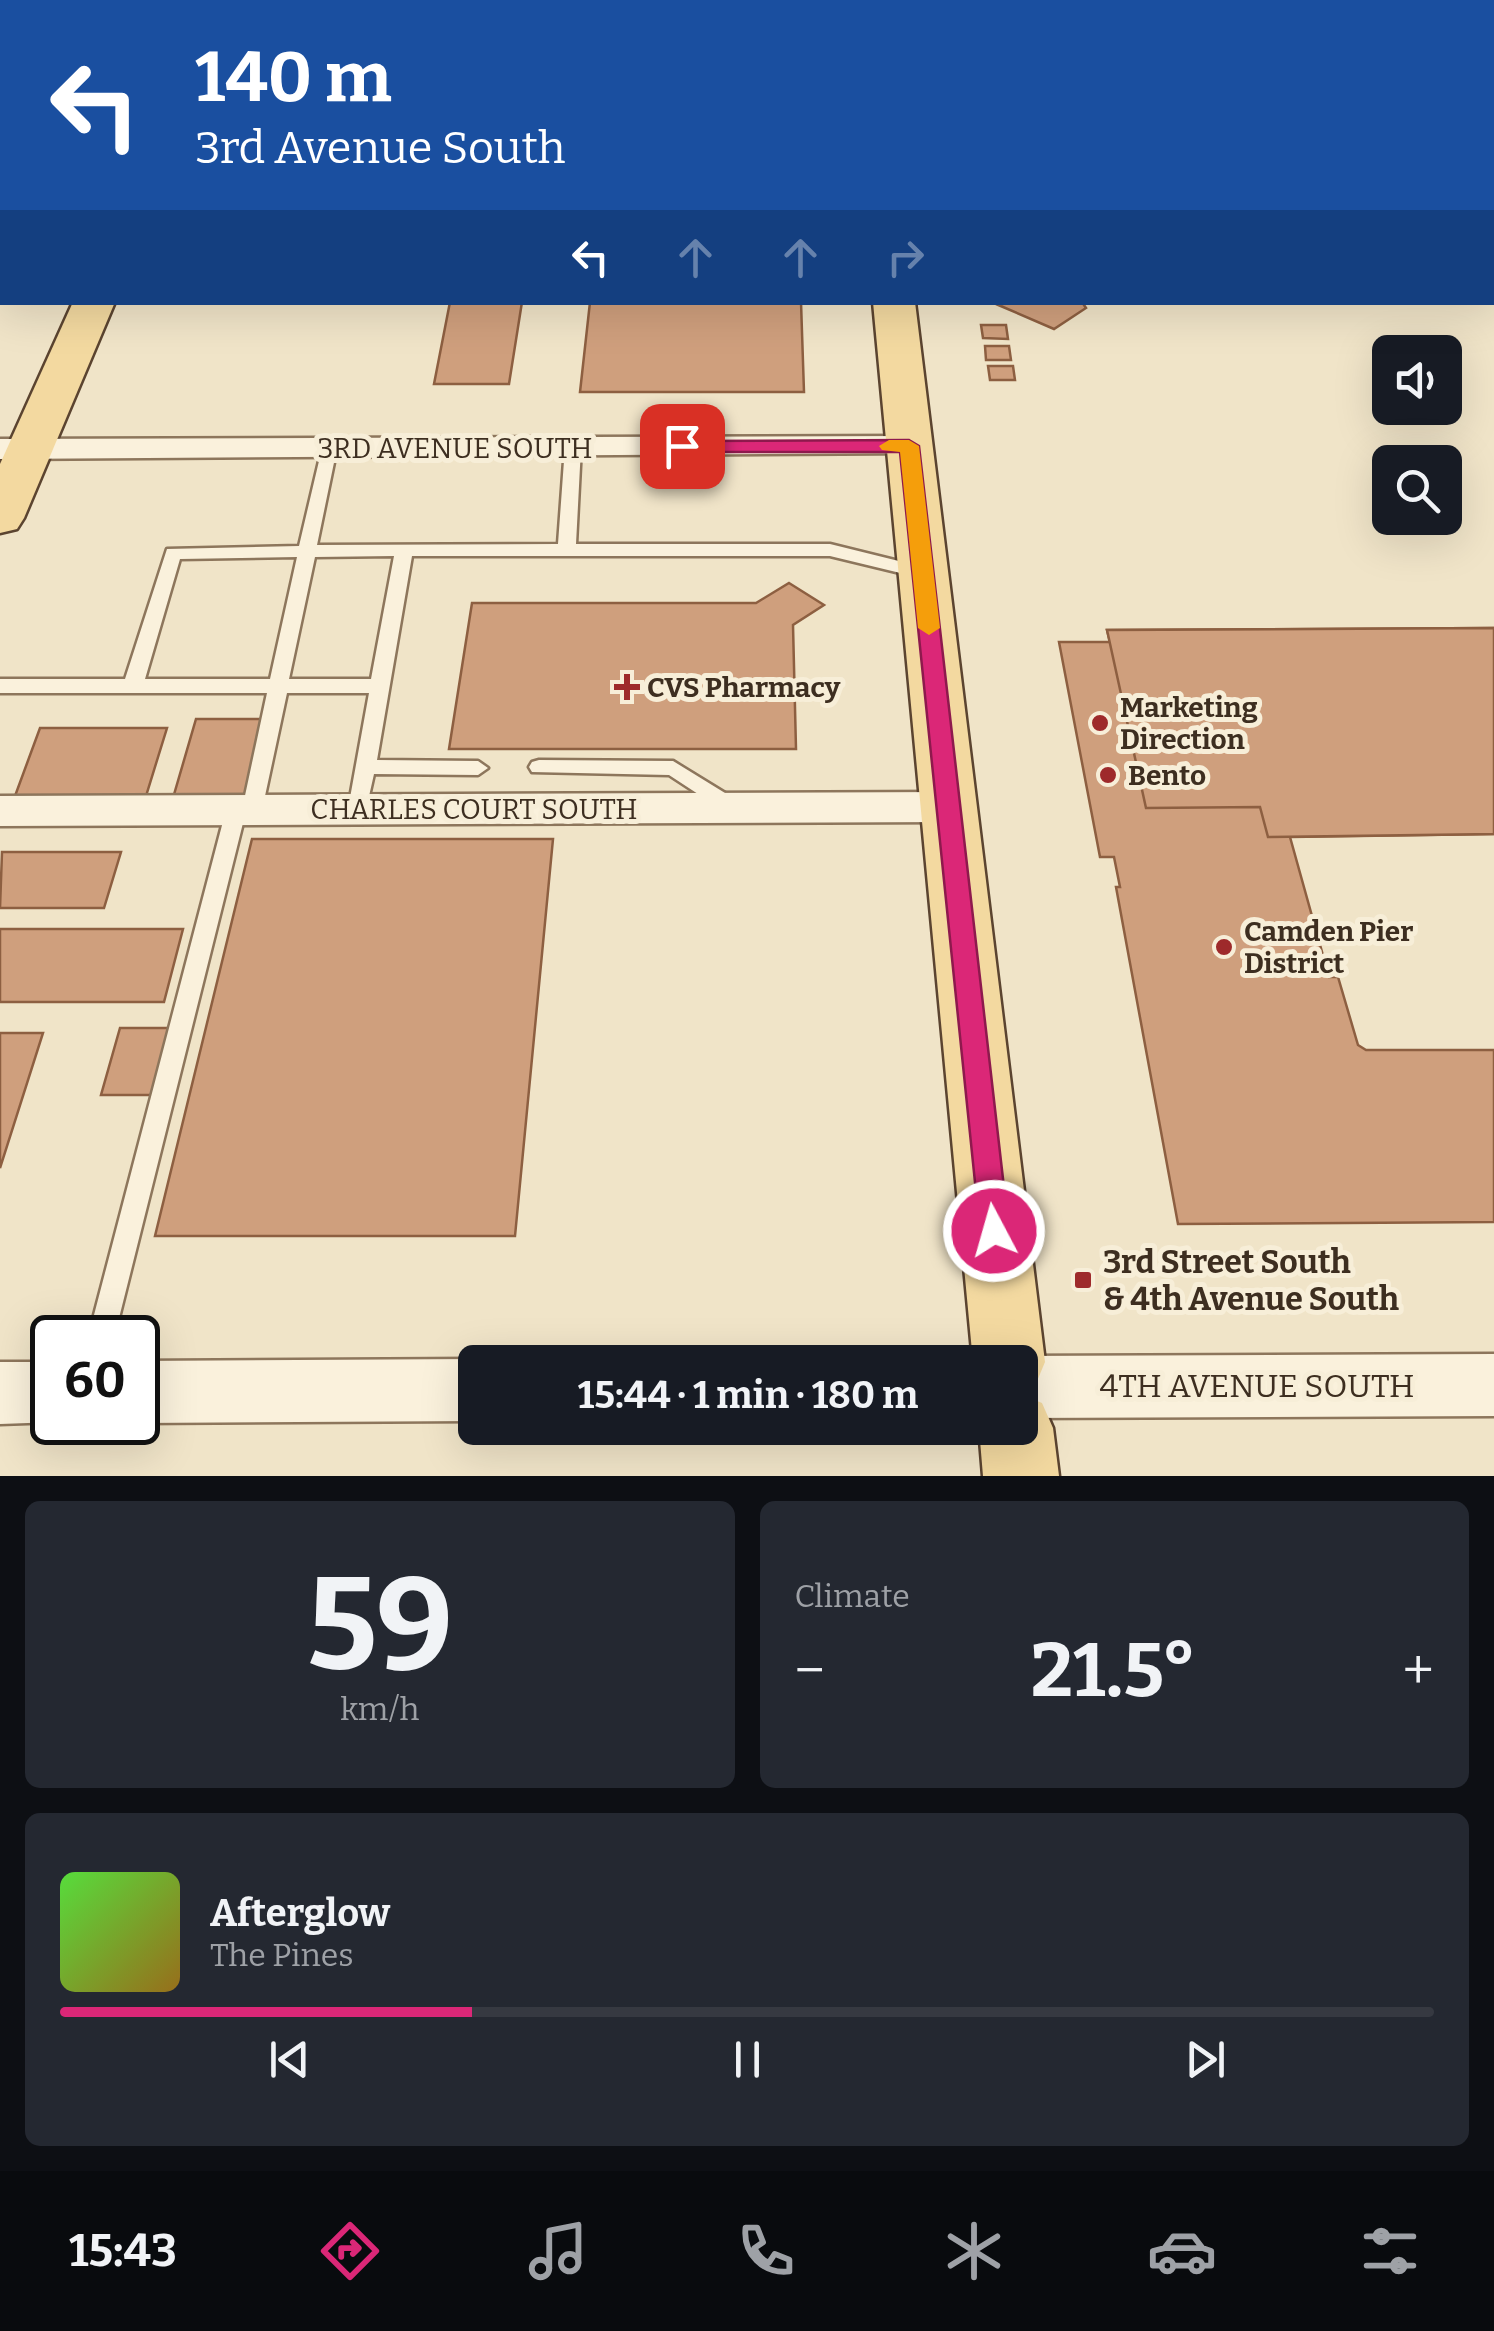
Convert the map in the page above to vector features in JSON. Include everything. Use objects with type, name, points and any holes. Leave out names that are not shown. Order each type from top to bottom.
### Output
[{"type":"main road","points":[[0,518],[15,449],[92,305]]},
{"type":"main road","points":[[894,305],[1006,1345]]},
{"type":"main road","points":[[1018,1445],[1021,1476]]},
{"type":"street","name":"3RD AVENUE SOUTH","points":[[15,449],[909,446]]},
{"type":"street","name":"CHARLES COURT SOUTH","points":[[0,811],[948,808]]},
{"type":"street","name":"4TH AVENUE SOUTH","points":[[1038,1387],[1494,1385]]},
{"type":"street","points":[[160,1392],[458,1390]]},
{"type":"street","points":[[0,1393],[30,1392]]},
{"type":"lane","points":[[567,550],[573,447]]},
{"type":"lane","points":[[107,1315],[280,686],[329,448]]},
{"type":"lane","points":[[358,809],[404,550]]},
{"type":"lane","points":[[134,686],[173,553],[830,550],[923,572]]},
{"type":"lane","points":[[0,686],[380,686]]},
{"type":"lane","points":[[366,767],[478,768]]},
{"type":"lane","points":[[539,767],[673,768],[734,808]]},
{"type":"building","points":[[449,305],[522,305],[509,384],[434,384]]},
{"type":"building","points":[[590,305],[801,305],[804,392],[580,392]]},
{"type":"building","points":[[998,305],[1084,305],[1086,308],[1054,329]]},
{"type":"building","points":[[981,325],[1006,325],[1008,339],[983,338]]},
{"type":"building","points":[[985,346],[1009,346],[1011,360],[986,360]]},
{"type":"building","points":[[988,366],[1013,366],[1015,380],[990,380]]},
{"type":"building","name":"CVS Pharmacy","points":[[789,583],[824,605],[793,625],[796,749],[449,749],[472,603],[756,603]]},
{"type":"building","name":"Camden Pier District","points":[[1494,628],[1494,834],[1290,837],[1329,977],[1338,977],[1358,1045],[1366,1050],[1494,1050],[1494,1222],[1178,1224],[1116,887],[1120,887],[1114,857],[1100,857],[1059,642],[1110,642],[1107,630]]},
{"type":"building","points":[[1494,628],[1494,834],[1268,837],[1260,807],[1146,808],[1107,630]]},
{"type":"building","points":[[196,719],[265,719],[245,798],[173,798]]},
{"type":"building","points":[[40,728],[167,728],[146,796],[15,796]]},
{"type":"building","points":[[252,839],[553,839],[515,1236],[155,1236]]},
{"type":"building","points":[[2,852],[121,852],[104,908],[0,908]]},
{"type":"building","points":[[0,929],[183,929],[164,1002],[0,1002]]},
{"type":"building","points":[[120,1028],[170,1028],[153,1095],[101,1095]]},
{"type":"building","points":[[0,1033],[43,1033],[0,1168]]},
{"type":"slow traffic","points":[[889,446],[909,446],[929,628]]},
{"type":"place","name":"CVS Pharmacy","points":[[627,687]]},
{"type":"place","name":"Marketing Direction","points":[[1100,723]]},
{"type":"place","name":"Bento","points":[[1108,775]]},
{"type":"place","name":"Camden Pier District","points":[[1224,947]]},
{"type":"place","name":"3rd Street South & 4th Avenue South","points":[[1083,1280]]},
{"type":"route","points":[[682,446],[909,446],[994,1231]]}]
